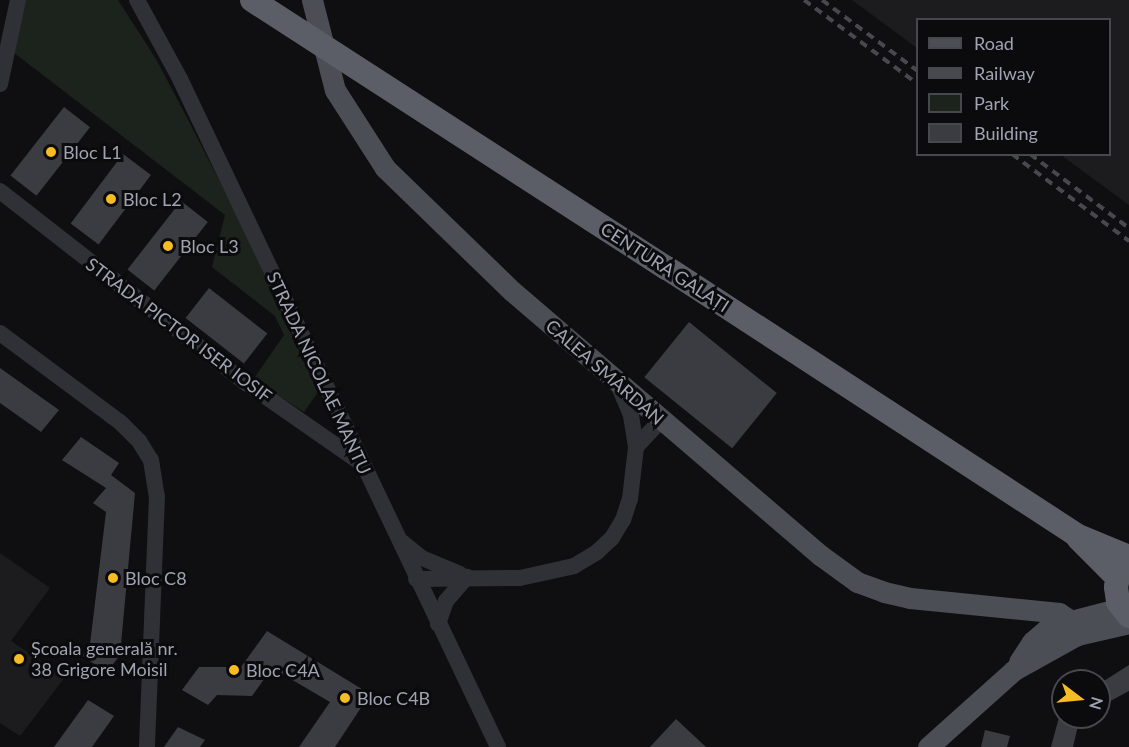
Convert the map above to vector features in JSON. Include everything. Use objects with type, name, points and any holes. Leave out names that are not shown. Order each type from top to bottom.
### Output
[{"type":"highway","name":"CENTURA GALAȚI","points":[[252,0],[1126,566]]},
{"type":"highway","points":[[1126,566],[1117,596],[1126,616]]},
{"type":"main road","name":"CALEA SMÂRDAN","points":[[312,0],[335,90],[385,168],[512,291],[660,421],[820,555],[857,582],[884,592],[910,598],[1059,614],[1075,626]]},
{"type":"main road","points":[[1011,609],[1040,646]]},
{"type":"main road","points":[[928,747],[1040,646],[1046,630],[1126,616]]},
{"type":"street","points":[[0,84],[2,65],[18,0]]},
{"type":"street","name":"STRADA NICOLAE MANTU","points":[[137,0],[180,79],[498,747]]},
{"type":"street","name":"STRADA PICTOR ISER IOSIF","points":[[0,191],[246,383],[362,464]]},
{"type":"street","points":[[0,333],[120,422],[139,441],[151,460],[157,495],[147,747]]},
{"type":"street","points":[[417,579],[520,578],[539,575],[574,566],[597,552],[612,538],[623,520],[630,500],[636,447],[631,415],[617,383]]},
{"type":"street","points":[[636,447],[660,421]]},
{"type":"street","points":[[396,535],[422,558],[466,577]]},
{"type":"street","points":[[438,624],[446,601],[466,577]]},
{"type":"shaded area","points":[[852,0],[1129,0],[1129,205],[1062,156],[1111,156],[1111,18],[916,18],[916,47]]},
{"type":"shaded area","name":"Școala generală nr. 38 Grigore Moisil","points":[[0,553],[50,588],[11,641],[65,677],[20,736],[0,723]]},
{"type":"green space","points":[[26,0],[118,0],[156,59],[236,213],[318,392],[304,412],[253,380],[284,335],[275,316],[212,267],[225,215],[13,52]]},
{"type":"building","name":"Bloc L1","points":[[64,107],[90,127],[36,196],[10,176]]},
{"type":"building","name":"Bloc L2","points":[[123,154],[151,175],[99,245],[71,223]]},
{"type":"building","name":"Bloc L3","points":[[181,201],[208,222],[154,290],[127,270]]},
{"type":"building","points":[[209,288],[267,334],[244,364],[186,318]]},
{"type":"building","points":[[689,322],[777,393],[732,448],[644,377]]},
{"type":"building","points":[[0,368],[59,410],[41,432],[0,403]]},
{"type":"building","name":"Bloc C8","points":[[81,437],[119,463],[111,475],[135,493],[120,655],[107,672],[82,656],[90,644],[106,512],[93,503],[106,488],[62,460]]},
{"type":"building","points":[[267,631],[370,694],[335,747],[299,747],[330,702],[272,668],[252,696],[217,695],[208,705],[182,690],[199,667],[241,667]]},
{"type":"building","points":[[1129,665],[1129,691],[1111,701],[1111,676]]},
{"type":"building","points":[[88,700],[114,716],[92,747],[54,747]]},
{"type":"building","points":[[676,719],[706,747],[650,747]]},
{"type":"building","points":[[178,727],[205,740],[200,747],[164,747]]},
{"type":"building","points":[[1056,729],[1077,729],[1073,747],[1051,747]]},
{"type":"building","points":[[985,730],[1010,736],[1007,747],[981,747]]},
{"type":"railway","points":[[804,0],[916,83]]},
{"type":"railway","points":[[822,0],[916,70]]},
{"type":"railway","points":[[1015,156],[1129,241]]},
{"type":"railway","points":[[1033,156],[1129,228]]},
{"type":"place","name":"Bloc L1","points":[[51,152]]},
{"type":"place","name":"Bloc L2","points":[[111,199]]},
{"type":"place","name":"Bloc L3","points":[[168,246]]},
{"type":"place","name":"Bloc C8","points":[[113,578]]},
{"type":"place","name":"Școala generală nr. 38 Grigore Moisil","points":[[19,659]]},
{"type":"place","name":"Bloc C4A","points":[[234,670]]},
{"type":"place","name":"Bloc C4B","points":[[345,698]]}]
